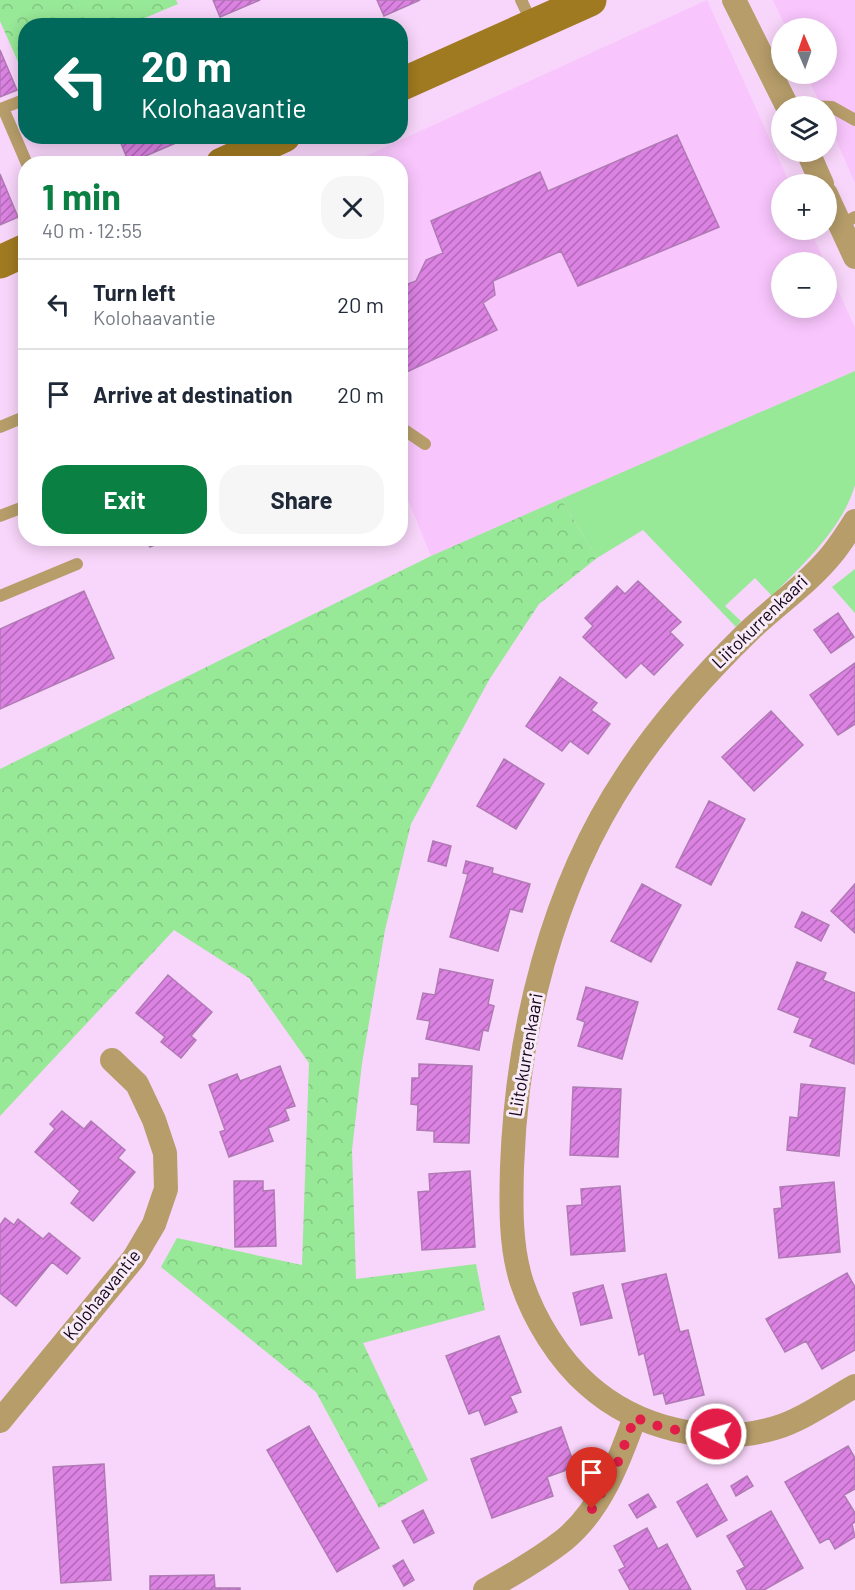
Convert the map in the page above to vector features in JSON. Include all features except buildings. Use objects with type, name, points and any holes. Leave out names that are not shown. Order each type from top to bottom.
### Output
[{"type":"main road","points":[[408,80],[527,13],[597,0]]},
{"type":"main road","points":[[243,156],[272,145]]},
{"type":"main road","points":[[0,262],[18,254]]},
{"type":"street","points":[[734,0],[782,96]]},
{"type":"street","points":[[837,208],[848,221],[855,257]]},
{"type":"street","name":"Liitokurrenkaari","points":[[855,521],[833,554],[699,682],[626,776],[590,838],[569,885],[544,961],[525,1043],[514,1115],[512,1233],[522,1282],[548,1336],[578,1377],[608,1403],[644,1422],[693,1433],[738,1435],[777,1427],[855,1386]]},
{"type":"street","name":"Kolohaavantie","points":[[0,1421],[3,1414],[134,1258],[154,1224],[165,1189],[165,1153],[154,1120],[137,1084],[112,1059]]},
{"type":"street","points":[[485,1590],[565,1539],[592,1509],[616,1467],[635,1417]]},
{"type":"lane","points":[[18,102],[3,108],[18,143]]},
{"type":"lane","points":[[837,110],[855,120]]},
{"type":"lane","points":[[0,427],[18,420]]},
{"type":"lane","points":[[408,432],[425,444]]},
{"type":"lane","points":[[0,516],[18,509]]},
{"type":"lane","points":[[0,596],[77,564]]},
{"type":"shaded area","points":[[707,0],[771,142],[771,162],[780,162],[785,174],[771,174],[771,240],[815,240],[820,252],[771,252],[771,318],[837,318],[837,288],[855,328],[855,371],[431,556],[408,500],[408,156],[366,156],[392,144],[408,144],[408,137]]},
{"type":"shaded area","points":[[773,0],[855,0],[855,183],[837,142],[837,96],[816,96],[811,84],[837,84],[837,18],[781,18]]},
{"type":"green space","points":[[0,0],[176,0],[178,4],[145,18],[18,18],[18,62],[0,21]]},
{"type":"green space","points":[[855,371],[855,485],[849,501],[821,545],[772,596],[755,578],[725,606],[741,621],[736,627],[643,530],[597,558],[561,499]]},
{"type":"green space","points":[[561,499],[597,558],[539,604],[489,680],[411,824],[385,930],[362,1063],[352,1150],[356,1279],[476,1264],[485,1310],[363,1343],[428,1480],[379,1508],[316,1392],[161,1267],[177,1238],[302,1265],[309,1063],[249,978],[174,930],[0,1116],[0,769],[431,556]]},
{"type":"green space","points":[[855,569],[855,613],[832,587]]},
{"type":"route","points":[[592,1509],[616,1467],[635,1417],[644,1422],[693,1433],[716,1434]]}]
